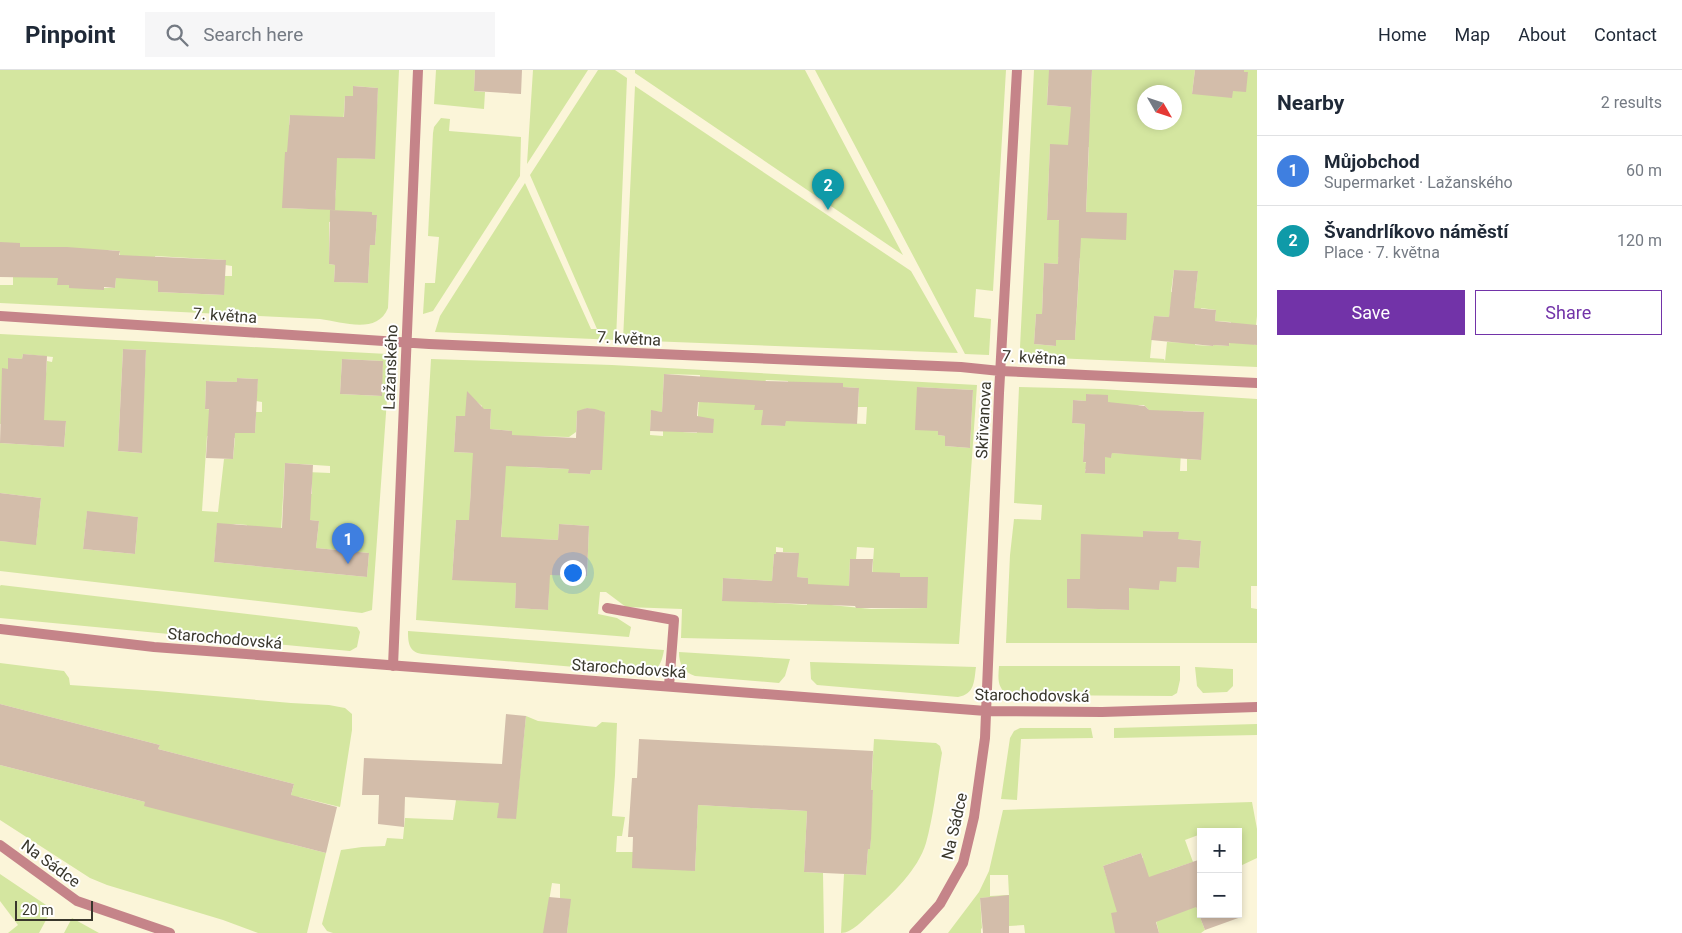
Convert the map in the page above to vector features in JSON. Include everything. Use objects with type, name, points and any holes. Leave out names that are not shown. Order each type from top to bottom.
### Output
[{"type":"street","name":"Lažanského","points":[[393,666],[418,70]]},
{"type":"street","name":"Skřivanova","points":[[986,711],[1000,371],[1017,70]]},
{"type":"street","name":"7. května","points":[[0,316],[429,344],[951,367],[1257,383]]},
{"type":"street","points":[[608,608],[674,620],[668,686]]},
{"type":"street","name":"Starochodovská","points":[[0,628],[154,647],[986,711],[1102,712],[1257,707]]},
{"type":"street","name":"Na Sádce","points":[[914,933],[940,904],[963,863],[974,817],[986,738],[986,711]]},
{"type":"street","name":"Na Sádce","points":[[0,845],[77,901],[156,931],[170,933]]},
{"type":"green space","points":[[0,70],[399,70],[388,308],[376,322],[358,325],[320,319],[0,303],[0,285],[13,285],[13,266],[0,242]],"holes":[[[354,86],[378,88],[374,159],[345,158],[346,138],[289,125],[290,115],[343,127],[345,96],[353,96]],[[286,152],[316,153],[319,189],[336,190],[335,199],[307,209],[283,208]],[[372,212],[372,215],[377,215],[375,245],[370,245],[368,283],[334,282],[335,265],[329,264],[329,222]],[[109,250],[120,251],[121,278],[116,278],[115,288],[69,288],[69,285],[58,285],[58,278]],[[155,256],[225,260],[225,265],[232,266],[232,276],[225,276],[223,295],[158,292],[159,275]]]},
{"type":"green space","points":[[436,70],[475,70],[474,91],[485,92],[484,109],[434,104]]},
{"type":"green space","points":[[533,70],[588,70],[527,164]]},
{"type":"green space","points":[[598,70],[615,70],[627,78],[616,340],[435,332],[440,316],[525,183],[591,329],[597,329],[530,175]]},
{"type":"green space","points":[[635,70],[805,70],[903,255],[635,73]]},
{"type":"green space","points":[[815,70],[1006,70],[993,291],[976,289],[974,317],[991,319],[989,355],[965,354]]},
{"type":"green space","points":[[1034,70],[1054,70],[1048,85],[1047,105],[1071,107],[1090,115],[1092,71],[1083,70],[1195,70],[1192,94],[1233,91],[1247,72],[1244,72],[1244,70],[1257,70],[1257,316],[1254,345],[1257,345],[1257,367],[1032,357],[1024,354],[1020,347]],"holes":[[[1050,145],[1089,147],[1086,212],[1067,221],[1047,219]],[[1058,257],[1080,258],[1075,340],[1056,340],[1056,346],[1034,344],[1036,314],[1042,314],[1044,263],[1058,264]],[[1174,270],[1198,271],[1193,316],[1199,316],[1201,308],[1216,310],[1215,321],[1231,322],[1229,346],[1167,342],[1165,361],[1164,359],[1150,358],[1154,316],[1169,317]]]},
{"type":"green space","points":[[635,86],[911,271],[958,353],[623,340]]},
{"type":"green space","points":[[441,118],[450,119],[449,131],[521,137],[520,176],[433,311],[423,314],[425,283],[435,283],[439,237],[428,236],[433,133],[434,127]]},
{"type":"green space","points":[[0,334],[388,354],[390,357],[372,610],[362,613],[0,571],[0,541],[36,544],[41,498],[0,493],[0,443],[64,447],[66,422],[0,424]],"holes":[[[123,349],[146,350],[141,453],[118,451]],[[23,354],[53,357],[52,362],[47,361],[46,374],[2,369],[8,369],[9,358],[22,359]],[[342,359],[383,361],[381,396],[340,394]],[[238,378],[258,379],[256,401],[262,402],[262,412],[256,412],[255,433],[217,432],[218,410],[205,409],[206,381],[237,382]],[[207,436],[235,438],[233,459],[224,459],[218,512],[202,511]],[[285,463],[330,466],[330,473],[307,472],[312,482],[312,494],[305,493],[308,520],[319,521],[316,548],[369,553],[367,577],[214,562],[217,527],[236,524],[247,525],[247,529],[281,532]],[[87,512],[138,517],[135,554],[83,549]]]},
{"type":"green space","points":[[431,359],[612,365],[977,385],[959,644],[681,638],[682,609],[626,607],[606,592],[600,592],[598,614],[617,618],[631,627],[629,637],[416,620]],"holes":[[[664,374],[700,375],[697,433],[682,432],[682,423],[663,422],[663,436],[650,435],[651,411],[662,412]],[[755,381],[788,381],[785,426],[762,425],[763,410],[755,409]],[[843,383],[843,387],[859,388],[858,407],[867,407],[866,424],[822,422]],[[917,387],[973,390],[970,448],[945,446],[945,436],[938,435],[938,431]],[[471,401],[477,402],[482,406],[482,409],[491,409],[490,429],[512,431],[510,463],[494,454],[454,452],[456,416],[465,416]],[[587,408],[601,411],[605,415],[590,474],[569,473],[569,469],[526,467],[527,436],[569,437],[576,432],[577,413]],[[471,487],[504,489],[501,540],[452,580],[456,520],[479,521],[470,504]],[[559,524],[589,526],[587,576],[535,574],[537,539],[558,540]],[[776,547],[783,548],[783,552],[798,553],[797,577],[808,578],[807,605],[722,600],[723,578],[772,581]],[[857,547],[874,548],[872,577],[900,573],[900,577],[927,577],[927,608],[871,609],[831,605],[849,586],[850,559],[856,559]],[[516,585],[549,586],[548,610],[515,608]]]},
{"type":"green space","points":[[1019,387],[1101,389],[1257,399],[1257,586],[1251,586],[1251,608],[1257,609],[1257,643],[1006,643],[1010,555],[1014,519],[1041,520],[1042,505],[1014,503]],"holes":[[[1087,394],[1108,396],[1104,474],[1085,473],[1085,469],[1090,469],[1090,463],[1083,462],[1085,424],[1072,423],[1073,400],[1086,401]],[[1139,405],[1144,405],[1148,409],[1148,455],[1112,453],[1111,458],[1115,408],[1135,408]],[[1183,411],[1204,412],[1200,460],[1187,459],[1187,471],[1180,471]],[[1144,531],[1178,532],[1178,539],[1201,541],[1199,568],[1177,567],[1160,581],[1159,590],[1131,554],[1128,610],[1067,608],[1067,579],[1080,579],[1143,538]]]},
{"type":"green space","points":[[1,585],[357,627],[360,632],[357,647],[350,651],[0,618]]},
{"type":"green space","points":[[408,631],[664,650],[659,666],[649,673],[645,673],[422,654],[414,651],[410,646]]},
{"type":"green space","points":[[679,652],[790,659],[785,676],[779,683],[695,676],[682,667]]},
{"type":"green space","points":[[810,662],[976,667],[971,690],[958,697],[817,685],[811,679]]},
{"type":"green space","points":[[0,663],[64,671],[69,678],[70,685],[329,705],[345,708],[352,714],[352,730],[340,807],[299,797],[287,843],[326,853],[307,933],[258,933],[223,920],[107,885],[90,878],[0,820],[0,765],[145,802],[279,840],[294,784],[158,749],[160,745],[0,704]]},
{"type":"green space","points":[[999,666],[1180,666],[1180,680],[1177,693],[1172,696],[1009,695],[1000,687]]},
{"type":"green space","points":[[1195,667],[1233,669],[1233,686],[1227,692],[1203,693],[1197,686]]},
{"type":"green space","points":[[526,716],[538,721],[596,727],[602,722],[617,723],[612,816],[625,817],[622,836],[617,836],[616,852],[633,852],[695,871],[698,805],[807,811],[804,872],[823,873],[824,933],[567,933],[570,903],[560,898],[560,884],[552,883],[544,932],[550,933],[333,933],[327,931],[322,924],[341,850],[385,846],[387,838],[403,839],[405,818],[453,820],[456,800],[517,804]]},
{"type":"green space","points":[[1257,724],[1257,735],[1114,738],[1114,728]]},
{"type":"green space","points":[[1020,728],[1091,728],[1093,738],[1021,739],[1017,800],[1001,799],[1010,738],[1014,731]]},
{"type":"green space","points":[[874,739],[936,743],[940,746],[942,753],[933,809],[926,843],[911,872],[862,922],[849,931],[841,933],[844,874],[866,875],[868,849],[870,849]]},
{"type":"green space","points":[[1252,802],[1257,829],[1257,858],[1242,865],[1242,828],[1197,828],[1197,836],[1185,840],[1193,862],[1166,871],[1196,907],[1197,918],[1200,918],[1205,930],[1201,933],[1159,933],[1154,912],[1115,933],[1025,933],[1024,925],[1009,926],[1006,896],[980,898],[981,933],[948,933],[979,892],[989,871],[1003,810]],"holes":[[[1141,853],[1143,858],[1138,860],[1109,884],[1103,866]],[[990,875],[1008,875],[1009,895],[990,896]]]},
{"type":"green space","points":[[0,874],[52,909],[39,933],[8,933],[18,925],[0,901]]},
{"type":"green space","points":[[72,918],[99,933],[64,933]]},
{"type":"building","points":[[475,70],[522,70],[521,94],[474,91]]},
{"type":"building","points":[[1049,70],[1092,70],[1086,212],[1127,213],[1126,240],[1081,238],[1075,340],[1056,340],[1056,346],[1034,344],[1036,314],[1042,314],[1044,263],[1058,264],[1059,220],[1047,220],[1050,144],[1068,145],[1071,107],[1047,105]]},
{"type":"building","points":[[1195,70],[1244,70],[1244,72],[1248,72],[1246,92],[1233,91],[1232,98],[1192,94]]},
{"type":"building","points":[[353,86],[378,88],[375,159],[337,158],[335,210],[282,208],[285,152],[287,152],[290,115],[344,117],[345,96],[353,96]]},
{"type":"building","points":[[330,210],[372,212],[372,215],[377,215],[375,245],[370,245],[368,283],[334,282],[335,265],[329,264]]},
{"type":"building","points":[[0,242],[20,243],[20,247],[67,247],[120,251],[119,255],[226,260],[224,295],[158,292],[158,281],[116,278],[115,288],[104,287],[104,290],[69,288],[69,285],[57,285],[58,278],[0,277]]},
{"type":"building","points":[[1174,270],[1198,271],[1194,308],[1216,310],[1215,321],[1257,325],[1257,345],[1229,343],[1229,346],[1213,346],[1151,340],[1154,316],[1169,317]]},
{"type":"building","points":[[123,349],[146,350],[142,453],[118,451]]},
{"type":"building","points":[[23,354],[47,356],[44,420],[66,421],[64,447],[0,443],[2,368],[8,369],[8,358],[22,359]]},
{"type":"building","points":[[342,359],[383,361],[382,396],[340,394]]},
{"type":"building","points":[[664,374],[765,381],[843,383],[843,387],[859,388],[857,424],[786,421],[785,426],[761,425],[763,410],[754,410],[755,405],[698,402],[697,416],[714,419],[713,433],[650,431],[651,410],[662,412]]},
{"type":"building","points":[[237,378],[258,379],[255,433],[235,433],[233,459],[206,458],[209,409],[205,409],[206,381],[237,382]]},
{"type":"building","points":[[917,387],[973,390],[970,448],[945,446],[945,436],[938,435],[938,431],[915,430]]},
{"type":"building","points":[[467,391],[484,409],[491,409],[490,429],[512,431],[512,435],[576,438],[577,411],[587,408],[605,412],[602,470],[591,470],[590,474],[568,473],[569,469],[506,466],[501,537],[558,540],[559,524],[589,526],[587,576],[550,575],[548,610],[515,608],[516,583],[452,580],[456,520],[469,520],[473,453],[454,452],[456,416],[465,416]]},
{"type":"building","points":[[1086,394],[1108,395],[1108,402],[1145,406],[1149,410],[1204,412],[1201,460],[1112,453],[1111,458],[1105,457],[1105,474],[1085,473],[1086,462],[1083,462],[1085,424],[1072,423],[1073,400],[1086,401]]},
{"type":"building","points":[[285,463],[313,465],[310,520],[319,521],[316,548],[369,553],[367,577],[214,562],[217,523],[282,528]]},
{"type":"building","points":[[0,493],[41,498],[36,545],[0,541]]},
{"type":"building","points":[[87,511],[138,517],[135,554],[83,549]]},
{"type":"building","points":[[1143,531],[1179,532],[1178,539],[1201,541],[1199,568],[1177,567],[1176,582],[1160,581],[1159,590],[1129,588],[1129,610],[1067,608],[1067,579],[1080,579],[1081,534],[1143,537]]},
{"type":"building","points":[[776,552],[799,553],[797,577],[808,578],[808,584],[849,586],[850,559],[873,559],[872,572],[900,573],[900,577],[928,577],[927,608],[856,608],[855,606],[722,601],[723,578],[772,581],[774,554]]},
{"type":"building","points":[[0,704],[160,745],[158,749],[294,784],[291,795],[337,807],[326,853],[144,806],[145,802],[0,765]]},
{"type":"building","points":[[506,714],[526,716],[516,819],[497,818],[499,803],[405,797],[404,827],[378,824],[379,795],[362,795],[364,758],[502,764]]},
{"type":"building","points":[[639,739],[873,751],[871,839],[870,849],[868,849],[866,875],[804,872],[807,811],[698,805],[695,871],[632,868],[633,837],[628,837],[632,778],[637,778]]},
{"type":"building","points":[[1141,853],[1149,877],[1197,860],[1197,910],[1196,907],[1156,922],[1159,933],[1115,933],[1111,913],[1117,912],[1103,866]]},
{"type":"building","points":[[1009,895],[1009,933],[983,933],[980,898]]},
{"type":"building","points":[[549,897],[571,899],[567,933],[543,933]]},
{"type":"building","points":[[1200,918],[1238,918],[1205,930]]},
{"type":"place","name":"Švandrlíkovo náměstí","points":[[828,210]]},
{"type":"place","name":"Můjobchod","points":[[348,564]]}]
